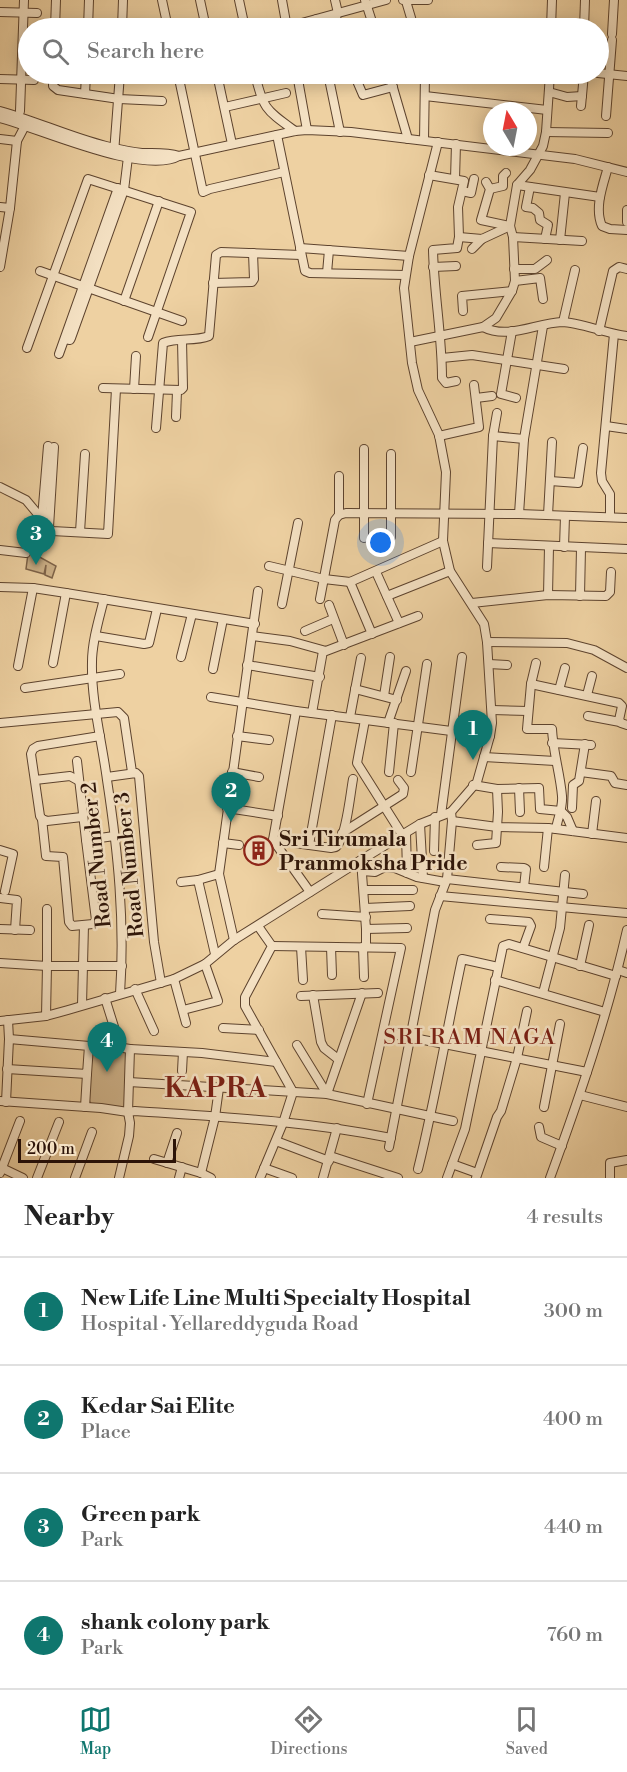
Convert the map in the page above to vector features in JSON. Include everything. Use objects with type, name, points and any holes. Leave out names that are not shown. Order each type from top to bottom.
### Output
[{"type":"street","points":[[23,18],[24,0]]},
{"type":"street","points":[[55,18],[56,0]]},
{"type":"street","points":[[88,18],[89,0]]},
{"type":"street","points":[[122,18],[123,0]]},
{"type":"street","points":[[162,0],[166,18]]},
{"type":"street","points":[[202,0],[205,18]]},
{"type":"street","points":[[239,0],[243,18]]},
{"type":"street","points":[[282,0],[285,18]]},
{"type":"street","points":[[334,0],[338,18]]},
{"type":"street","points":[[321,18],[366,3],[386,0]]},
{"type":"street","points":[[401,0],[428,0]]},
{"type":"street","points":[[551,18],[552,0]]},
{"type":"street","points":[[584,18],[585,0]]},
{"type":"street","points":[[609,65],[614,0]]},
{"type":"street","points":[[406,1],[411,18]]},
{"type":"street","points":[[366,3],[371,18]]},
{"type":"street","points":[[0,12],[37,14]]},
{"type":"street","points":[[609,74],[627,76]]},
{"type":"street","points":[[0,79],[18,79]]},
{"type":"street","points":[[20,111],[21,84]]},
{"type":"street","points":[[54,84],[55,88],[85,94],[119,99],[162,100]]},
{"type":"street","points":[[85,94],[86,84]]},
{"type":"street","points":[[114,152],[120,84]]},
{"type":"street","points":[[180,84],[203,192],[284,172]]},
{"type":"street","points":[[219,84],[232,144]]},
{"type":"street","points":[[257,84],[261,99],[274,115],[295,131]]},
{"type":"street","points":[[299,84],[307,130]]},
{"type":"street","points":[[330,84],[340,132]]},
{"type":"street","points":[[358,84],[363,95],[393,87]]},
{"type":"street","points":[[392,84],[408,139]]},
{"type":"street","points":[[424,140],[425,84]]},
{"type":"street","points":[[550,84],[546,132],[543,146],[537,154],[575,159],[627,172]]},
{"type":"street","points":[[581,106],[583,84]]},
{"type":"street","points":[[606,116],[608,84]]},
{"type":"street","points":[[549,92],[574,98],[582,96]]},
{"type":"street","points":[[225,107],[286,93]]},
{"type":"street","points":[[425,96],[547,110]]},
{"type":"street","points":[[0,111],[78,145],[114,152],[179,156]]},
{"type":"street","points":[[0,118],[27,122]]},
{"type":"street","points":[[0,267],[10,208],[17,141],[27,122]]},
{"type":"street","points":[[114,152],[128,157],[173,159],[232,144],[307,130],[483,147]]},
{"type":"street","points":[[546,132],[608,133]]},
{"type":"street","points":[[277,135],[305,271],[405,275]]},
{"type":"street","points":[[0,139],[17,141]]},
{"type":"street","points":[[391,1138],[337,1128],[3,1102],[8,1069],[9,1039],[4,1021],[46,1016],[174,979],[205,964],[234,940],[361,860],[420,824],[451,812],[472,785],[477,782],[490,736],[492,710],[487,642],[484,624],[450,571],[443,541],[446,472],[439,434],[418,390],[412,363],[404,288],[408,256],[438,142]]},
{"type":"street","points":[[455,179],[456,144]]},
{"type":"street","points":[[410,342],[483,327],[496,318],[512,291],[515,281],[513,237],[510,226],[517,185],[530,170],[536,156]]},
{"type":"street","points":[[59,354],[86,287],[124,180],[128,157]]},
{"type":"street","points":[[608,167],[600,196],[599,220],[602,226],[610,229],[627,230]]},
{"type":"street","points":[[506,172],[503,176],[503,186],[488,186],[481,220],[510,226]]},
{"type":"street","points":[[429,175],[464,181],[458,207],[457,248],[433,250],[435,296],[441,334],[444,381],[446,383],[456,381]]},
{"type":"street","points":[[27,348],[86,181],[90,179],[189,210],[192,215],[148,337]]},
{"type":"street","points":[[462,191],[471,193],[474,179]]},
{"type":"street","points":[[517,185],[600,196]]},
{"type":"street","points":[[530,187],[526,207],[533,208],[539,213],[540,220],[548,225],[545,239]]},
{"type":"street","points":[[560,240],[565,193]]},
{"type":"street","points":[[124,301],[159,201]]},
{"type":"street","points":[[0,207],[10,208]]},
{"type":"street","points":[[627,210],[627,222]]},
{"type":"street","points":[[472,249],[482,239],[510,226]]},
{"type":"street","points":[[459,237],[482,239]]},
{"type":"street","points":[[513,237],[582,241]]},
{"type":"street","points":[[156,428],[163,343],[177,339],[209,336],[216,255],[221,252],[329,250],[408,256]]},
{"type":"street","points":[[327,273],[329,250]]},
{"type":"street","points":[[213,283],[252,282],[254,279],[253,253]]},
{"type":"street","points":[[514,269],[535,268],[547,260]]},
{"type":"street","points":[[433,267],[456,266]]},
{"type":"street","points":[[599,331],[613,271],[619,267],[627,269]]},
{"type":"street","points":[[563,322],[575,270]]},
{"type":"street","points":[[40,271],[182,321]]},
{"type":"street","points":[[515,281],[540,278],[543,299]]},
{"type":"street","points":[[463,311],[462,296],[512,291]]},
{"type":"street","points":[[483,327],[490,331],[512,331],[563,322],[627,336]]},
{"type":"street","points":[[519,514],[524,439],[543,326]]},
{"type":"street","points":[[512,331],[501,394],[516,398]]},
{"type":"street","points":[[610,518],[610,494],[602,481],[601,473],[614,334]]},
{"type":"street","points":[[103,388],[177,391],[183,388],[182,340]]},
{"type":"street","points":[[442,358],[472,355],[564,369]]},
{"type":"street","points":[[134,389],[136,356]]},
{"type":"street","points":[[439,434],[479,427],[474,385]]},
{"type":"street","points":[[0,487],[26,500],[52,531],[108,534],[116,388]]},
{"type":"street","points":[[177,391],[177,417]]},
{"type":"street","points":[[476,398],[492,396]]},
{"type":"street","points":[[487,567],[493,436],[497,413]]},
{"type":"street","points":[[606,426],[627,429]]},
{"type":"street","points":[[493,436],[524,439]]},
{"type":"street","points":[[548,515],[552,442]]},
{"type":"street","points":[[49,527],[51,446]]},
{"type":"street","points":[[550,481],[578,483],[583,448]]},
{"type":"street","points":[[364,449],[364,538]]},
{"type":"street","points":[[80,532],[85,454]]},
{"type":"street","points":[[391,454],[391,537]]},
{"type":"street","points":[[42,518],[50,464]]},
{"type":"street","points":[[320,599],[335,520],[339,515],[339,476]]},
{"type":"street","points":[[339,515],[519,514],[627,518]]},
{"type":"street","points":[[564,547],[565,516]]},
{"type":"street","points":[[282,604],[298,523]]},
{"type":"street","points":[[269,566],[324,579],[350,582],[443,541]]},
{"type":"street","points":[[488,543],[627,549]]},
{"type":"street","points":[[548,595],[549,547]]},
{"type":"street","points":[[580,596],[582,548]]},
{"type":"street","points":[[0,550],[26,552]]},
{"type":"street","points":[[387,596],[450,571]]},
{"type":"street","points":[[376,572],[399,623]]},
{"type":"street","points":[[473,605],[548,595],[608,594],[611,572]]},
{"type":"street","points":[[350,582],[372,634]]},
{"type":"street","points":[[0,587],[33,588],[255,624]]},
{"type":"street","points":[[18,666],[33,588]]},
{"type":"street","points":[[234,940],[219,874],[258,591]]},
{"type":"street","points":[[53,663],[66,593]]},
{"type":"street","name":"Road Number 2","points":[[104,599],[92,660],[99,736],[107,777],[123,914],[120,994]]},
{"type":"street","points":[[329,605],[344,645]]},
{"type":"street","points":[[96,636],[149,643],[157,609]]},
{"type":"street","points":[[181,657],[192,614]]},
{"type":"street","points":[[252,636],[290,641],[326,650],[418,616]]},
{"type":"street","points":[[213,669],[223,619]]},
{"type":"street","points":[[305,631],[333,619]]},
{"type":"street","points":[[487,642],[567,642],[594,650],[627,668]]},
{"type":"street","points":[[312,712],[326,650]]},
{"type":"street","points":[[384,696],[390,657]]},
{"type":"street","points":[[434,850],[462,657]]},
{"type":"street","points":[[350,717],[361,658]]},
{"type":"street","points":[[536,663],[531,684],[527,729],[552,729],[552,743],[559,773],[561,811],[552,828],[544,867]]},
{"type":"street","points":[[411,772],[427,664]]},
{"type":"street","points":[[489,664],[507,665]]},
{"type":"street","points":[[247,665],[320,677]]},
{"type":"street","points":[[560,690],[565,668]]},
{"type":"street","points":[[389,772],[391,723],[406,671]]},
{"type":"street","points":[[26,688],[120,675]]},
{"type":"street","points":[[587,695],[592,676]]},
{"type":"street","points":[[531,684],[621,703],[623,723],[588,717]]},
{"type":"street","points":[[355,689],[397,699]]},
{"type":"street","points":[[211,697],[296,711],[419,725],[490,736]]},
{"type":"street","points":[[492,710],[528,711]]},
{"type":"street","points":[[296,711],[273,840],[310,892]]},
{"type":"street","points":[[0,723],[97,713],[122,714],[132,772]]},
{"type":"street","points":[[309,845],[332,715]]},
{"type":"street","points":[[365,720],[357,763],[404,835],[407,873]]},
{"type":"street","points":[[77,761],[96,920],[93,924],[84,925],[70,924],[63,857],[46,856],[31,753],[38,746],[99,736]]},
{"type":"street","points":[[237,736],[269,740]]},
{"type":"street","points":[[552,743],[588,745],[579,781],[573,785],[572,808]]},
{"type":"street","points":[[484,757],[555,761]]},
{"type":"street","name":"Road Number 3","points":[[107,777],[132,772],[139,776],[154,942],[161,983]]},
{"type":"street","points":[[232,772],[259,777]]},
{"type":"street","points":[[581,772],[611,776],[615,783],[627,785]]},
{"type":"street","points":[[35,780],[70,776],[79,781]]},
{"type":"street","points":[[273,840],[336,847],[339,844],[353,779]]},
{"type":"street","points":[[342,832],[403,794],[404,788],[398,780]]},
{"type":"street","points":[[472,785],[497,789],[539,788],[540,809],[561,811],[567,817],[573,831]]},
{"type":"street","points":[[519,788],[520,812]]},
{"type":"street","points":[[477,845],[496,843],[497,789]]},
{"type":"street","points":[[592,834],[596,801]]},
{"type":"street","points":[[227,808],[278,816]]},
{"type":"street","points":[[389,1147],[435,910],[446,880],[451,812]]},
{"type":"street","points":[[42,819],[47,821],[82,817]]},
{"type":"street","points":[[452,821],[497,827],[552,828],[626,839]]},
{"type":"street","points":[[420,824],[423,878]]},
{"type":"street","points":[[86,840],[114,836]]},
{"type":"street","points":[[223,843],[239,845]]},
{"type":"street","points":[[0,850],[13,854],[5,891]]},
{"type":"street","points":[[361,860],[366,917],[364,977]]},
{"type":"street","points":[[362,871],[375,872],[385,867],[395,868],[423,878],[583,894]]},
{"type":"street","points":[[501,867],[525,868],[524,887]]},
{"type":"street","points":[[181,882],[219,874]]},
{"type":"street","points":[[543,993],[563,908],[565,875]]},
{"type":"street","points":[[198,880],[215,954]]},
{"type":"street","points":[[489,901],[492,884]]},
{"type":"street","points":[[364,890],[413,890]]},
{"type":"street","points":[[440,896],[627,913]]},
{"type":"street","points":[[0,898],[17,900],[15,930]]},
{"type":"street","points":[[365,908],[410,906]]},
{"type":"street","points":[[46,1016],[47,909]]},
{"type":"street","points":[[322,914],[366,917]]},
{"type":"street","points":[[490,919],[529,921],[531,926],[523,948]]},
{"type":"street","points":[[82,1005],[84,925]]},
{"type":"street","points":[[580,966],[589,925]]},
{"type":"street","points":[[258,926],[272,946]]},
{"type":"street","points":[[366,929],[407,928]]},
{"type":"street","points":[[0,929],[30,930]]},
{"type":"street","points":[[550,1178],[580,1095],[617,973],[627,930]]},
{"type":"street","points":[[447,1178],[465,1129],[503,946],[506,944],[523,948],[580,966],[627,973]]},
{"type":"street","points":[[272,946],[397,947],[401,952],[367,1104]]},
{"type":"street","points":[[260,1178],[276,1142],[293,1092],[247,1012],[245,998],[272,946]]},
{"type":"street","points":[[302,946],[303,980]]},
{"type":"street","points":[[331,947],[332,975]]},
{"type":"street","points":[[418,1170],[462,959],[498,967]]},
{"type":"street","points":[[0,963],[47,966],[122,966]]},
{"type":"street","points":[[183,1011],[218,1001],[205,964]]},
{"type":"street","points":[[174,979],[186,1023]]},
{"type":"street","points":[[495,980],[605,1012]]},
{"type":"street","points":[[135,989],[154,1031]]},
{"type":"street","points":[[327,1094],[362,993]]},
{"type":"street","points":[[302,996],[378,993]]},
{"type":"street","points":[[314,995],[321,1042],[338,1059]]},
{"type":"street","points":[[105,998],[115,1030],[117,1047]]},
{"type":"street","points":[[452,1164],[477,1176],[497,1116],[501,1111],[517,1058],[527,1011]]},
{"type":"street","points":[[544,1107],[560,1024]]},
{"type":"street","points":[[223,1028],[259,1030]]},
{"type":"street","points":[[383,1032],[586,1072]]},
{"type":"street","points":[[9,1039],[183,1052],[276,1062]]},
{"type":"street","points":[[297,1045],[327,1094]]},
{"type":"street","points":[[85,1107],[89,1046]]},
{"type":"street","points":[[119,1178],[129,1136],[130,1048]]},
{"type":"street","points":[[182,1071],[183,1052]]},
{"type":"street","points":[[8,1069],[87,1074]]},
{"type":"street","points":[[129,1082],[327,1094],[453,1121]]},
{"type":"street","points":[[201,1173],[215,1117],[219,1088]]},
{"type":"street","points":[[580,1095],[627,1107]]},
{"type":"street","points":[[20,1121],[1,1171],[23,1178]]},
{"type":"street","points":[[37,1178],[59,1122]]},
{"type":"street","points":[[539,1127],[541,1137],[562,1146]]},
{"type":"street","points":[[323,1178],[337,1128]]},
{"type":"street","points":[[75,1178],[92,1132]]},
{"type":"street","points":[[167,1163],[177,1133]]},
{"type":"street","points":[[276,1142],[398,1178]]},
{"type":"street","points":[[154,1159],[211,1178]]},
{"type":"street","points":[[610,1178],[610,1163],[627,1160]]},
{"type":"street","points":[[179,1178],[182,1167]]},
{"type":"street","points":[[264,1168],[292,1178]]},
{"type":"shaded area","points":[[28,554],[36,555],[56,566],[52,578],[45,575],[46,565],[44,574],[26,569]]},
{"type":"shaded area","points":[[89,1049],[126,1052],[128,1112],[91,1105],[86,1092]]},
{"type":"place","name":"Green park","points":[[36,565]]},
{"type":"place","name":"New Life Line Multi Specialty Hospital","points":[[473,760]]},
{"type":"place","name":"Kedar Sai Elite","points":[[231,822]]},
{"type":"place","name":"Sri Tirumala Pranmoksha Pride","points":[[258,851]]},
{"type":"place","name":"shank colony park","points":[[107,1072]]},
{"type":"district","name":"SRI RAM NAGA","points":[[470,1036]]},
{"type":"district","name":"KAPRA","points":[[216,1088]]}]
